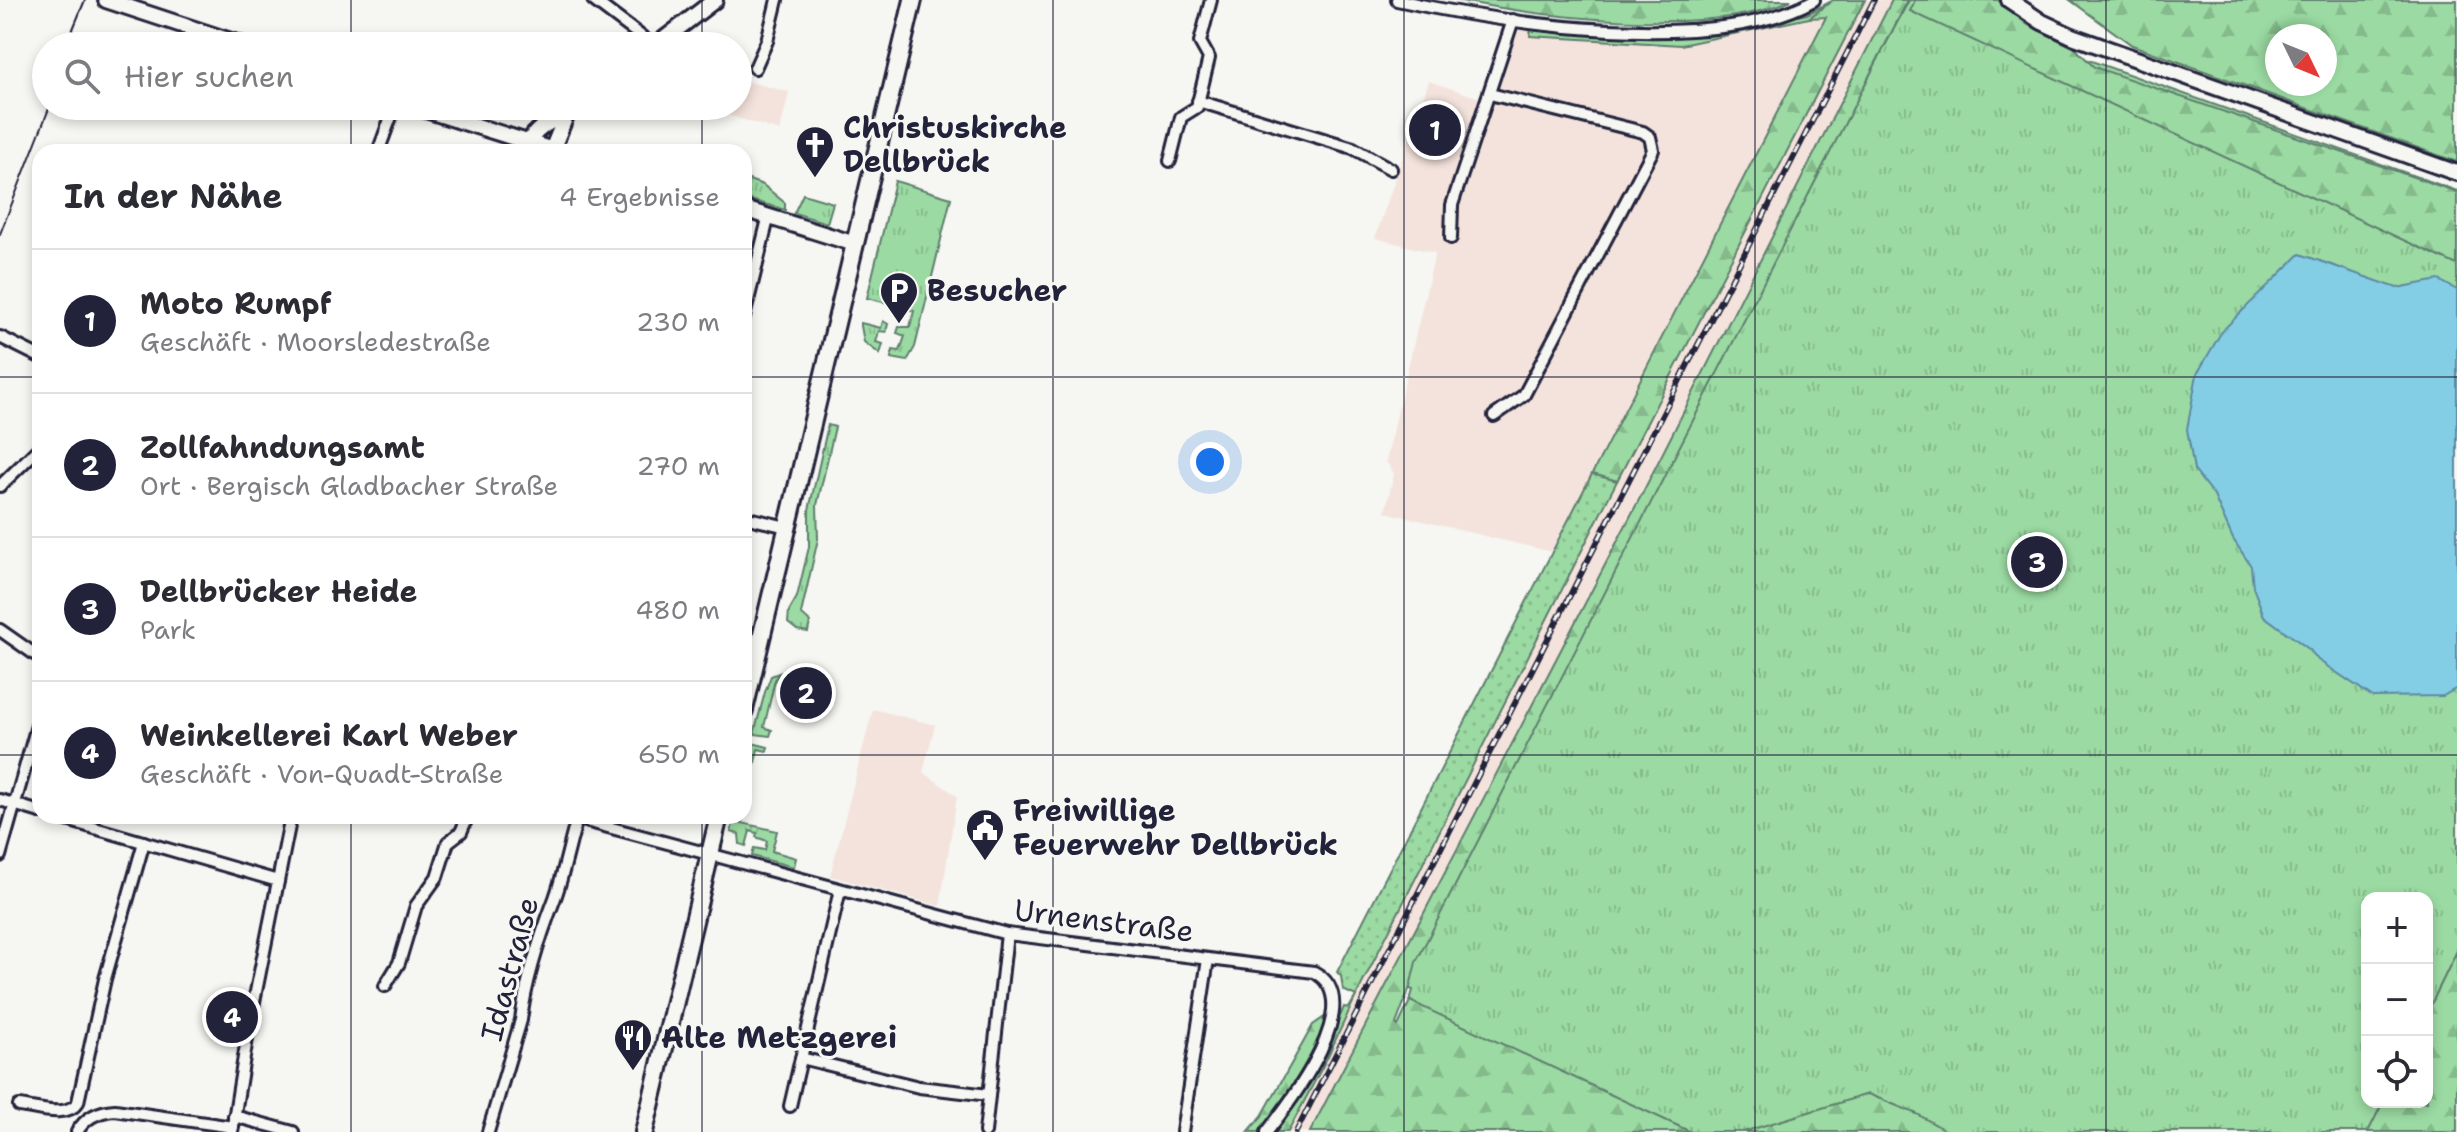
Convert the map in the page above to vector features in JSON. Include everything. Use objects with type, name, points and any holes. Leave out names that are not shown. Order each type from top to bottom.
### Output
[{"type":"main road","points":[[106,0],[203,32]]},
{"type":"main road","points":[[673,32],[715,0]]},
{"type":"main road","points":[[752,676],[913,0]]},
{"type":"main road","points":[[2009,0],[2042,22],[2072,36],[2457,173]]},
{"type":"main road","points":[[457,120],[532,144]]},
{"type":"main road","points":[[529,143],[531,136],[556,120]]},
{"type":"main road","points":[[558,144],[565,120]]},
{"type":"main road","points":[[752,212],[855,244]]},
{"type":"main road","points":[[644,1132],[717,824]]},
{"type":"street","points":[[593,0],[635,32]]},
{"type":"street","points":[[755,68],[767,41],[777,0]]},
{"type":"street","points":[[1170,161],[1181,117],[1197,107],[1209,58],[1200,42],[1211,0]]},
{"type":"street","points":[[1397,0],[1478,16],[1628,29],[1703,29],[1763,20],[1798,9],[1814,0]]},
{"type":"street","points":[[1451,238],[1452,205],[1513,20]]},
{"type":"street","points":[[1490,94],[1643,132],[1650,137],[1653,150],[1524,395],[1494,416]]},
{"type":"street","points":[[1198,101],[1353,148],[1391,169]]},
{"type":"street","points":[[381,144],[390,120]]},
{"type":"street","points":[[752,284],[768,219]]},
{"type":"street","points":[[0,337],[32,353]]},
{"type":"street","points":[[0,486],[32,455]]},
{"type":"street","points":[[752,519],[787,527]]},
{"type":"street","points":[[0,630],[32,652]]},
{"type":"street","points":[[0,856],[32,743]]},
{"type":"street","points":[[0,800],[32,810]]},
{"type":"street","points":[[81,824],[278,881]]},
{"type":"street","points":[[233,1125],[289,824]]},
{"type":"street","points":[[385,986],[399,963],[416,906],[437,877],[448,842],[461,832],[464,824]]},
{"type":"street","name":"Idastraße","points":[[488,1132],[521,1020],[547,915],[555,897],[571,824]]},
{"type":"street","name":"Urnenstraße","points":[[597,824],[1007,934],[1314,972],[1327,982],[1335,1004],[1326,1038],[1302,1082],[1267,1132]]},
{"type":"street","points":[[19,1106],[69,1111],[78,1102],[105,979],[144,842]]},
{"type":"street","points":[[790,1106],[840,890]]},
{"type":"street","points":[[985,1132],[1007,934]]},
{"type":"street","points":[[1182,1132],[1208,959]]},
{"type":"street","points":[[801,1058],[919,1087],[989,1095]]},
{"type":"street","points":[[78,1130],[98,1113],[115,1110],[293,1132]]},
{"type":"shaded area","points":[[1865,0],[1892,0],[1643,492],[1310,1132],[1288,1132],[1617,481]]},
{"type":"shaded area","points":[[1826,16],[1552,552],[1385,512],[1394,474],[1386,461],[1435,253],[1375,238],[1429,81],[1491,102],[1512,40],[1518,31],[1531,27],[1530,36],[1681,45]]},
{"type":"shaded area","points":[[752,83],[789,92],[780,131],[744,120],[752,120]]},
{"type":"shaded area","points":[[873,709],[935,725],[923,772],[957,796],[940,906],[830,876]]},
{"type":"green space","points":[[1456,0],[1791,0],[1758,12],[1718,18],[1626,21],[1533,13]]},
{"type":"green space","points":[[1833,0],[1865,0],[1617,481],[1592,474],[1826,17],[1809,18]]},
{"type":"green space","points":[[1892,0],[1908,0],[1416,962],[1396,1024],[1398,1026],[1410,1001],[1691,1132],[1310,1132],[1643,492]]},
{"type":"green space","points":[[1909,0],[1998,0],[2024,23],[2077,48],[2080,57],[2457,191],[2457,951],[2433,1001],[2433,892],[2361,892],[2361,1108],[2380,1108],[2376,1117],[2382,1132],[1371,1132],[1421,1006],[1410,1001],[1413,990],[1395,982]]},
{"type":"green space","points":[[1915,0],[1998,0],[2028,25],[2075,48],[2094,67],[2457,192],[2457,265],[1910,11]]},
{"type":"green space","points":[[2070,0],[2457,0],[2457,162],[2274,96],[2337,96],[2337,24],[2265,24],[2265,93],[2132,45]]},
{"type":"green space","points":[[1830,2],[1809,18],[1681,45],[1530,36],[1531,27],[1725,31],[1807,14]]},
{"type":"green space","points":[[752,181],[763,185],[785,203],[785,210],[752,200]]},
{"type":"green space","points":[[895,181],[951,198],[915,347],[907,361],[891,358],[893,350],[900,351],[905,336],[897,333],[899,327],[910,327],[914,311],[899,307],[896,314],[895,305],[867,298]]},
{"type":"green space","points":[[803,194],[833,203],[827,223],[794,213]]},
{"type":"green space","points":[[883,321],[888,324],[886,332],[879,331],[876,342],[883,344],[880,354],[864,342],[861,323],[881,328]]},
{"type":"green space","points":[[828,425],[835,427],[817,505],[818,539],[801,614],[810,622],[808,632],[797,630],[788,623],[789,611],[797,597],[809,547],[809,510]]},
{"type":"green space","points":[[1592,474],[1617,481],[1356,996],[1343,990],[1341,976],[1337,972]]},
{"type":"green space","points":[[779,673],[764,727],[772,730],[770,736],[754,734],[771,676]]},
{"type":"green space","points":[[752,743],[768,747],[767,751],[758,749],[752,776]]},
{"type":"green space","points":[[733,824],[777,831],[772,851],[796,858],[794,867],[752,856],[754,848],[765,850],[767,841],[756,837],[757,833],[750,831],[746,846],[740,844],[739,834],[731,832]]},
{"type":"green space","points":[[2457,951],[2457,1132],[2368,1132],[2380,1108],[2433,1108],[2433,1001]]},
{"type":"green space","points":[[1356,996],[1288,1132],[1272,1132],[1312,1072],[1344,1007],[1349,1008]]},
{"type":"green space","points":[[1326,1016],[1313,1050],[1280,1105],[1261,1132],[1248,1132],[1262,1116],[1313,1025]]},
{"type":"green space","points":[[1868,1094],[1917,1114],[1948,1132],[1743,1132]]},
{"type":"water","points":[[2300,254],[2397,288],[2439,280],[2457,290],[2457,688],[2443,696],[2373,697],[2318,660],[2310,650],[2264,616],[2253,587],[2251,566],[2233,539],[2214,496],[2194,470],[2187,429],[2197,374],[2222,331]]},
{"type":"tram line","points":[[72,32],[85,0]]},
{"type":"tram line","points":[[35,144],[45,120]]},
{"type":"tram line","points":[[0,234],[32,152]]},
{"type":"railway","points":[[1296,1132],[1874,0]]},
{"type":"place","name":"Moto Rumpf","points":[[1435,130]]},
{"type":"place","name":"Christuskirche Dellbrück","points":[[815,179]]},
{"type":"place","name":"Besucher","points":[[899,325]]},
{"type":"place","name":"Dellbrücker Heide","points":[[2037,562]]},
{"type":"place","name":"Zollfahndungsamt","points":[[806,693]]},
{"type":"place","name":"Freiwillige Feuerwehr Dellbrück","points":[[985,862]]},
{"type":"place","name":"Weinkellerei Karl Weber","points":[[232,1017]]},
{"type":"place","name":"Alte Metzgerei","points":[[633,1072]]}]
